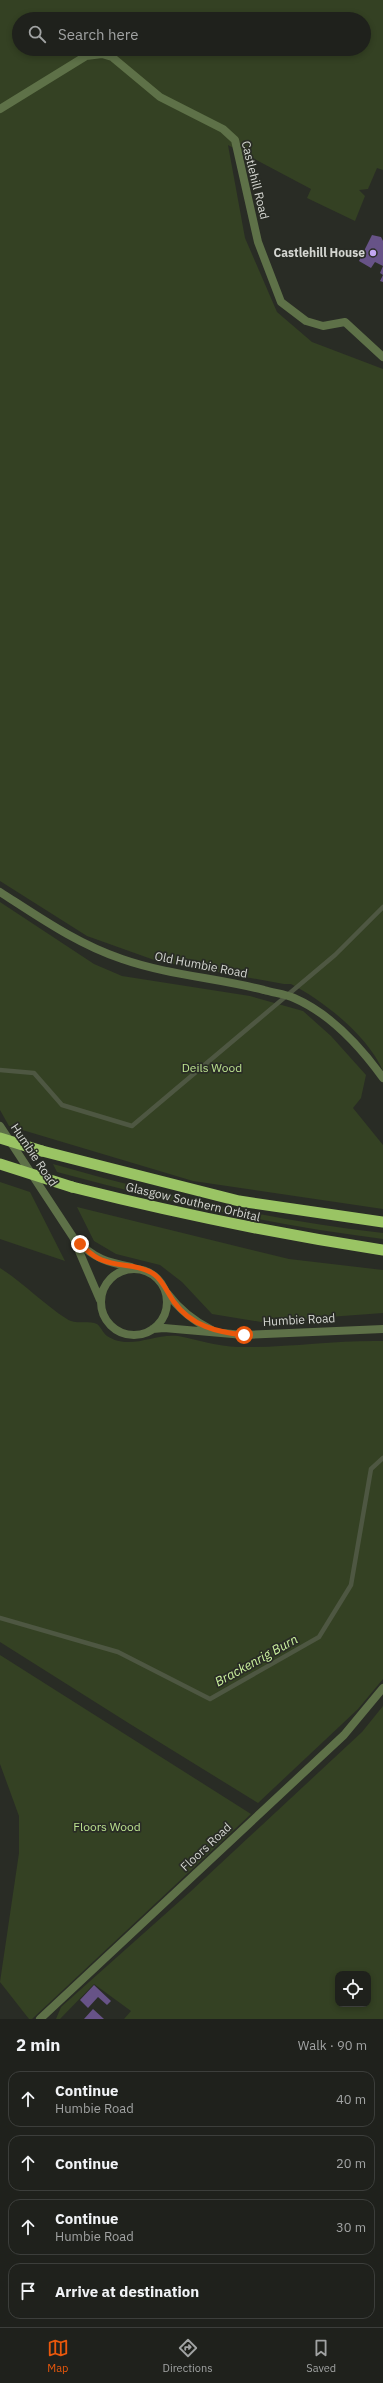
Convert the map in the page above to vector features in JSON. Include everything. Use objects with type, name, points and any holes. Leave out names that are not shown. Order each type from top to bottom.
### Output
[{"type":"highway","name":"Glasgow Southern Orbital","points":[[0,1138],[42,1151],[239,1201],[383,1222]]},
{"type":"highway","name":"Glasgow Southern Orbital","points":[[0,1164],[72,1187],[175,1213],[296,1237],[383,1250]]},
{"type":"street","name":"Castlehill Road","points":[[0,109],[86,56]]},
{"type":"street","name":"Castlehill Road","points":[[112,56],[160,97],[223,130],[235,140],[258,242],[281,302],[306,321],[323,326],[345,322],[383,357]]},
{"type":"street","name":"Old Humbie Road","points":[[0,892],[68,936],[120,959],[158,970],[241,984],[293,998],[328,1018],[368,1057],[383,1078]]},
{"type":"street","name":"Humbie Road","points":[[0,1126],[73,1237],[101,1301]]},
{"type":"street","name":"Humbie Road","points":[[73,1237],[92,1255],[102,1260],[137,1268]]},
{"type":"street","points":[[137,1268],[155,1275],[166,1291],[166,1312],[162,1321],[153,1329],[143,1334],[129,1335],[119,1331],[108,1323],[102,1312],[101,1301],[103,1290],[111,1278],[120,1271],[137,1268]]},
{"type":"street","name":"Humbie Road","points":[[166,1291],[177,1306],[187,1315],[216,1332]]},
{"type":"street","name":"Humbie Road","points":[[153,1329],[164,1328],[244,1335],[383,1329]]},
{"type":"street","name":"Floors Road","points":[[40,2019],[344,1735],[383,1688]]},
{"type":"green space","points":[[0,0],[383,0],[383,170],[377,168],[368,189],[359,190],[365,196],[355,221],[307,198],[311,189],[228,145],[245,238],[277,312],[312,342],[383,369],[383,1071],[367,1045],[344,1021],[317,1000],[291,984],[157,961],[87,936],[0,881]]},
{"type":"green space","name":"Deils Wood","points":[[0,902],[94,964],[122,976],[250,996],[303,1011],[331,1036],[366,1075],[361,1098],[353,1108],[383,1145],[383,1209],[193,1181],[9,1126],[0,1110]]},
{"type":"green space","points":[[53,1164],[175,1196],[258,1214],[341,1228],[383,1233],[383,1239],[300,1227],[137,1193],[57,1172]]},
{"type":"green space","points":[[0,1182],[30,1192],[65,1261],[0,1239]]},
{"type":"green space","points":[[77,1207],[289,1259],[383,1270],[383,1313],[261,1322],[212,1314],[182,1282],[160,1265],[116,1254],[94,1241]]},
{"type":"green space","points":[[0,1268],[70,1321],[90,1322],[97,1324],[107,1336],[124,1342],[169,1336],[178,1336],[238,1347],[383,1341],[383,1679],[358,1709],[258,1803],[0,1642]]},
{"type":"green space","name":"Floors Wood","points":[[0,1655],[251,1814],[32,2019],[29,2019],[0,1982],[19,1853],[19,1816],[0,1764]]},
{"type":"green space","points":[[383,1706],[383,2019],[124,2019],[131,2011],[94,1984],[60,2019],[56,2019],[61,2007],[190,1892],[362,1732]]},
{"type":"building","name":"Castlehill House","points":[[372,235],[381,237],[383,241],[383,266],[375,262],[371,268],[359,261]]},
{"type":"building","points":[[383,266],[383,275],[380,273]]},
{"type":"building","points":[[383,275],[383,282],[380,281]]},
{"type":"building","points":[[94,1985],[111,2001],[107,2005],[98,1997],[88,2008],[80,2000]]},
{"type":"building","points":[[93,2009],[104,2019],[84,2019]]},
{"type":"waterway","points":[[0,1070],[34,1073],[62,1105],[132,1126],[335,955],[383,907]]},
{"type":"waterway","name":"Brackenrig Burn","points":[[0,1618],[118,1652],[210,1699],[319,1637],[351,1585],[371,1469],[383,1458]]},
{"type":"place","name":"Castlehill House","points":[[373,253]]},
{"type":"route","points":[[80,1244],[92,1255],[102,1260],[147,1270],[155,1275],[162,1282],[166,1291],[177,1306],[192,1319],[204,1326],[216,1332],[244,1335]]}]
